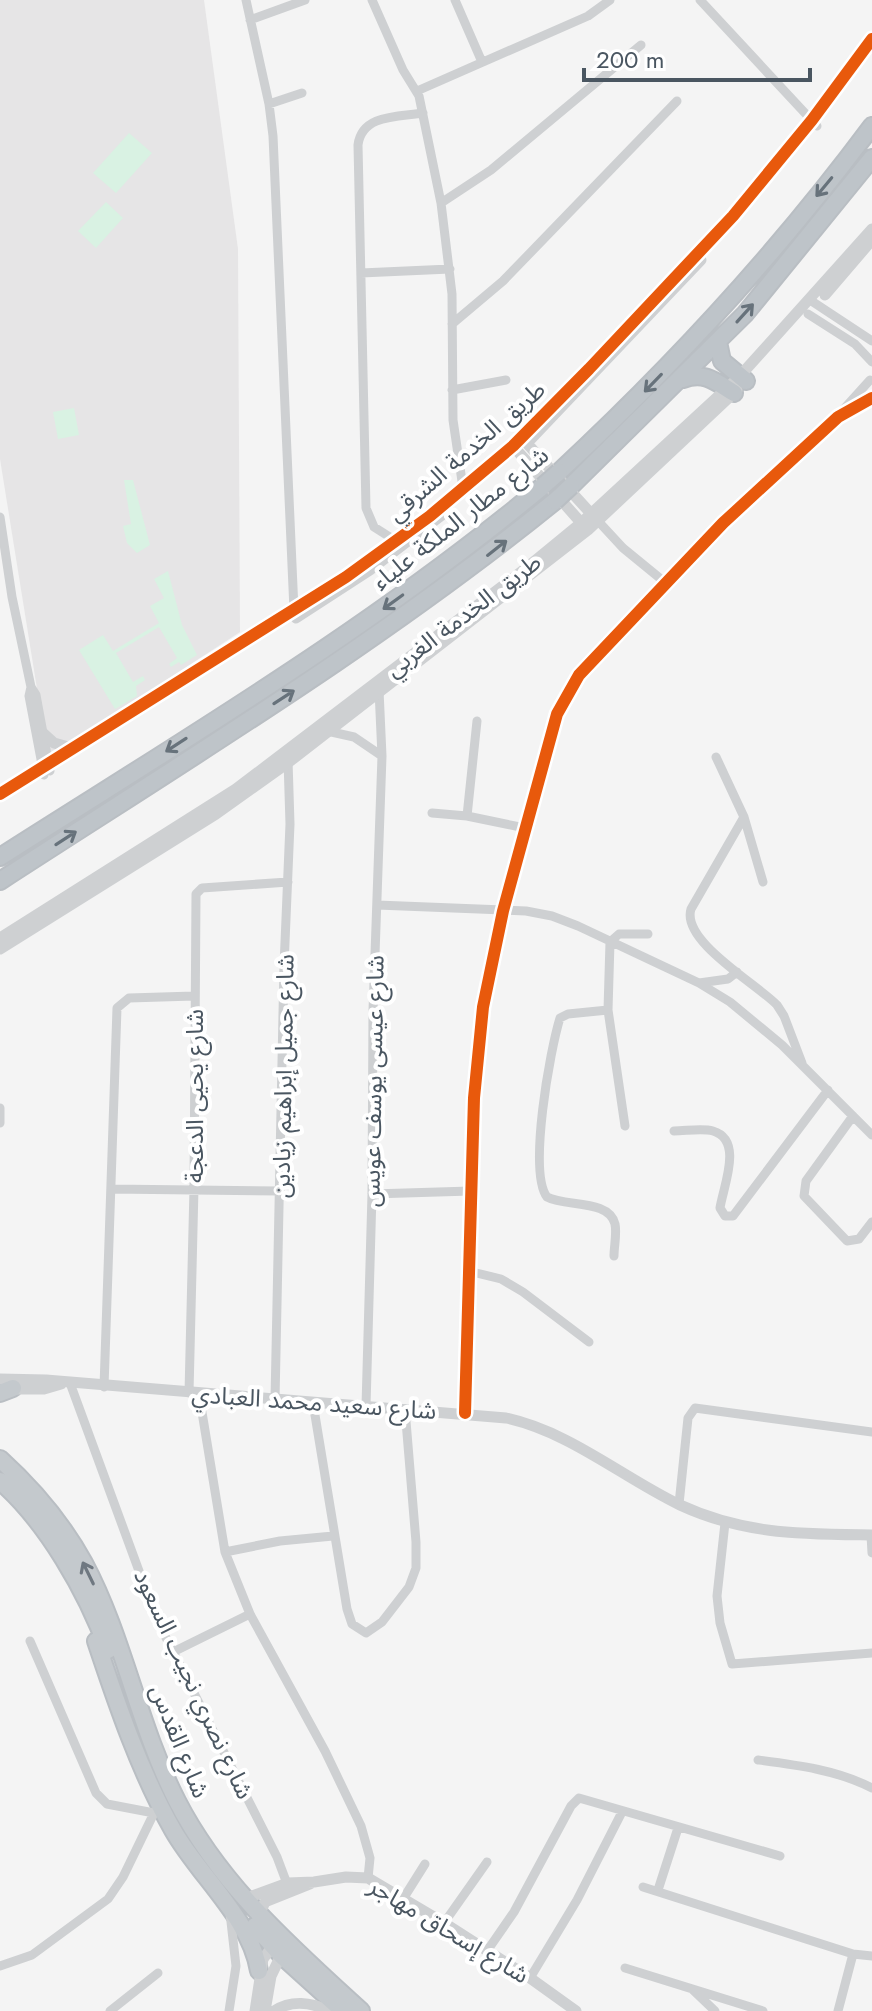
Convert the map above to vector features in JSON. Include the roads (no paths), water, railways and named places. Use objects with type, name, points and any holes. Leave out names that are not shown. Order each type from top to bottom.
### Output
[{"type":"highway","name":"شارع مطار الملكة علياء","points":[[5,849],[249,699],[475,543],[559,472],[640,396],[727,304],[872,126]]},
{"type":"highway","name":"شارع مطار الملكة علياء","points":[[0,881],[382,631],[494,551],[555,501],[745,314],[872,158]]},
{"type":"highway","points":[[718,342],[722,361],[736,385]]},
{"type":"highway","points":[[681,379],[703,376],[736,385]]},
{"type":"highway","name":"شارع القدس","points":[[0,1459],[39,1498],[66,1533],[99,1594],[156,1754],[176,1800],[207,1850],[280,1945],[361,2011]]},
{"type":"highway","name":"شارع القدس","points":[[3,1490],[42,1527],[90,1608],[168,1802],[208,1869],[343,2011]]},
{"type":"highway","points":[[52,1544],[62,1543],[66,1533]]},
{"type":"highway","points":[[90,1608],[90,1625],[158,1811],[253,1945],[259,1971]]},
{"type":"street","points":[[246,0],[269,104],[275,168],[294,610]]},
{"type":"street","points":[[250,20],[305,0]]},
{"type":"street","points":[[372,0],[403,70],[417,91],[441,203],[450,269],[454,438],[463,488]]},
{"type":"street","points":[[455,0],[482,62]]},
{"type":"street","points":[[417,91],[588,16],[610,0]]},
{"type":"street","points":[[700,0],[814,123]]},
{"type":"street","name":"طريق الخدمة الشرقي","points":[[814,123],[872,39]]},
{"type":"street","points":[[441,203],[491,170],[641,45]]},
{"type":"street","name":"طريق الخدمة الشرقي","points":[[0,794],[46,769],[370,570],[419,535],[520,445],[733,216],[872,52]]},
{"type":"street","points":[[269,104],[302,93]]},
{"type":"street","points":[[452,324],[503,281],[677,101]]},
{"type":"street","points":[[396,541],[374,527],[366,508],[360,135],[373,122],[423,113]]},
{"type":"street","name":"طريق الخدمة الغربي","points":[[0,949],[216,814],[594,518],[808,314],[814,302],[872,229]]},
{"type":"street","name":"طريق الخدمة الغربي","points":[[736,385],[872,240]]},
{"type":"street","points":[[361,273],[450,269]]},
{"type":"street","points":[[814,302],[872,341]]},
{"type":"street","points":[[808,314],[860,348],[872,362]]},
{"type":"street","points":[[465,1413],[474,1098],[483,1007],[503,911],[549,738],[567,693],[579,675],[723,523],[838,417],[871,379]]},
{"type":"street","points":[[452,390],[506,380]]},
{"type":"street","points":[[838,417],[872,398]]},
{"type":"street","points":[[520,445],[623,548],[667,584]]},
{"type":"street","points":[[520,445],[584,526]]},
{"type":"street","name":"طريق الخدمة الشرقي","points":[[0,802],[72,748],[294,610],[396,541],[520,445]]},
{"type":"street","points":[[0,517],[4,576],[31,687],[36,695],[46,769]]},
{"type":"street","name":"طريق الخدمة الغربي","points":[[0,938],[327,731],[378,686]]},
{"type":"street","name":"شارع عيسى يوسف عويس","points":[[366,1406],[373,1011],[382,756],[378,686]]},
{"type":"street","points":[[31,687],[29,696],[46,769]]},
{"type":"street","points":[[467,816],[477,721]]},
{"type":"street","points":[[327,731],[354,737],[382,756]]},
{"type":"street","points":[[43,733],[54,743],[72,748]]},
{"type":"street","points":[[716,757],[744,817],[763,882]]},
{"type":"street","name":"شارع جميل إبراهيم زيادين","points":[[275,1400],[288,882],[286,758]]},
{"type":"street","points":[[432,813],[467,816],[525,828]]},
{"type":"street","points":[[744,817],[691,909],[689,919],[711,950],[781,1011],[804,1066]]},
{"type":"street","name":"شارع يحيى الدعجة","points":[[288,882],[223,885],[198,890],[194,996],[194,1394],[225,1552],[250,1614],[288,1679],[357,1816],[370,1858],[368,1878]]},
{"type":"street","points":[[377,905],[526,911],[552,916],[699,983],[746,1013],[872,1135]]},
{"type":"street","points":[[625,1126],[608,1010],[610,942],[619,934],[648,934]]},
{"type":"street","points":[[699,983],[728,979],[737,972]]},
{"type":"street","points":[[104,1387],[117,1008],[129,998],[194,996]]},
{"type":"street","points":[[608,1010],[568,1014],[560,1018],[547,1077],[542,1188],[547,1197],[599,1209],[610,1215],[615,1227],[614,1256]]},
{"type":"street","points":[[674,1131],[713,1131],[727,1142],[730,1156],[720,1208],[725,1216],[733,1216],[828,1090]]},
{"type":"street","points":[[0,1108],[0,1123]]},
{"type":"street","points":[[853,1116],[806,1181],[804,1196],[847,1241],[859,1239],[872,1222]]},
{"type":"street","points":[[111,1189],[280,1191]]},
{"type":"street","points":[[372,1194],[471,1191]]},
{"type":"street","points":[[468,1271],[501,1279],[589,1342]]},
{"type":"street","name":"شارع سعيد محمد العبادي","points":[[3,1387],[44,1389],[68,1383],[506,1418],[534,1425],[572,1443],[679,1504],[725,1523],[775,1532],[872,1535]]},
{"type":"street","name":"شارع نصري نجيب السعود","points":[[68,1383],[153,1608],[277,1857],[289,1888]]},
{"type":"street","points":[[313,1403],[349,1617],[352,1624],[366,1633],[382,1622],[409,1587],[416,1568],[405,1409]]},
{"type":"street","points":[[679,1504],[688,1418],[695,1408],[872,1432]]},
{"type":"street","points":[[725,1523],[717,1596],[720,1623],[732,1664],[872,1653]]},
{"type":"street","points":[[872,1535],[872,1553]]},
{"type":"street","points":[[225,1552],[280,1541],[333,1536]]},
{"type":"street","points":[[173,1652],[250,1614]]},
{"type":"street","points":[[1,1965],[32,1955],[108,1899],[158,1811],[107,1804],[96,1793],[30,1641]]},
{"type":"street","points":[[758,1760],[804,1766],[852,1778],[872,1788]]},
{"type":"street","points":[[487,1951],[514,1912],[575,1799],[588,1798],[622,1812],[780,1856]]},
{"type":"street","points":[[530,1978],[577,1900],[622,1812]]},
{"type":"street","points":[[658,1890],[678,1828]]},
{"type":"street","points":[[444,1923],[487,1862]]},
{"type":"street","points":[[403,1899],[425,1864]]},
{"type":"street","name":"شارع إسحاق مهاجر","points":[[244,1899],[314,1882],[346,1877],[368,1878],[444,1923],[576,2011]]},
{"type":"street","points":[[643,1887],[853,1954],[872,1956]]},
{"type":"street","name":"شارع إسحاق مهاجر","points":[[259,1915],[265,1902],[289,1888]]},
{"type":"street","points":[[229,1910],[236,1966],[229,2011]]},
{"type":"street","points":[[255,2011],[259,1971],[265,1954],[280,1945]]},
{"type":"street","points":[[265,2011],[280,1945]]},
{"type":"street","points":[[838,2011],[853,1954]]},
{"type":"street","points":[[625,1968],[763,2011]]},
{"type":"street","points":[[110,2011],[158,1973]]},
{"type":"street","points":[[689,1987],[715,2011]]},
{"type":"street","points":[[274,2011],[282,2006],[305,2003],[329,2011]]}]
